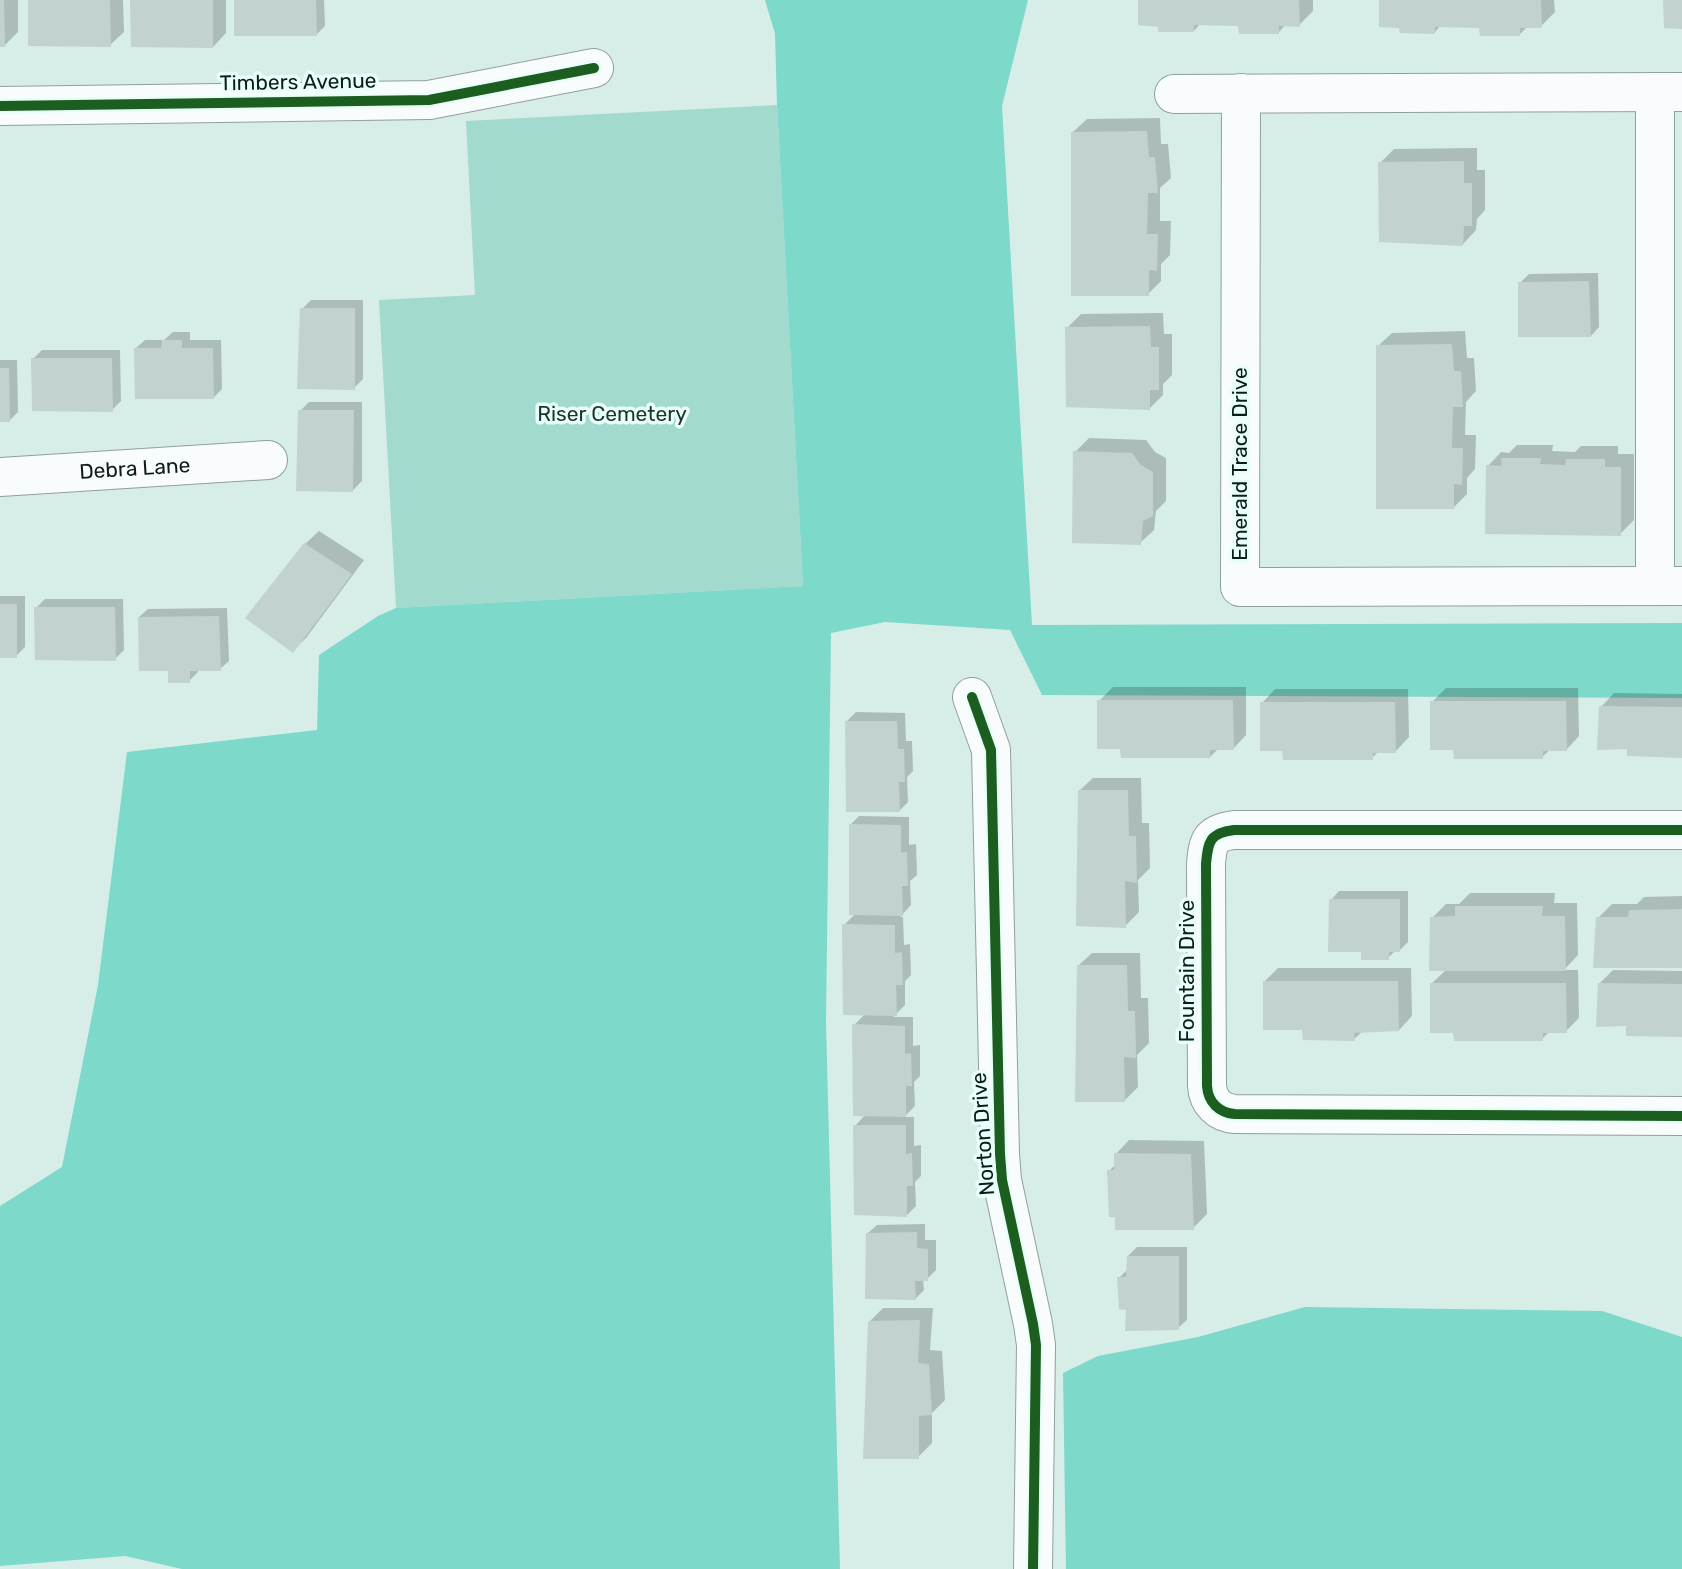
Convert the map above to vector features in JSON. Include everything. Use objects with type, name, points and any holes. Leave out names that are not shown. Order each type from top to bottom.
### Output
[{"type":"street","name":"Timbers Avenue","points":[[0,106],[429,100],[594,68]]},
{"type":"street","name":"Emerald Trace Drive","points":[[1174,94],[1241,93],[1669,92],[1668,586],[1240,587],[1241,93]]},
{"type":"street","name":"Debra Lane","points":[[0,477],[268,460]]},
{"type":"street","name":"Norton Drive","points":[[972,697],[991,750],[1002,1181],[1036,1345],[1033,1569]]},
{"type":"street","name":"Fountain Drive","points":[[1682,830],[1234,830],[1221,832],[1209,843],[1206,892],[1207,1086],[1211,1100],[1222,1111],[1249,1114],[1682,1116]]},
{"type":"green space","points":[[765,0],[1028,0],[1002,106],[1032,625],[1682,623],[1682,698],[1042,695],[1010,630],[885,622],[831,633],[826,1022],[840,1569],[182,1569],[125,1556],[0,1566],[0,1206],[62,1167],[98,985],[127,752],[317,730],[319,655],[378,616],[396,608],[803,586],[775,34]]},
{"type":"green space","name":"Riser Cemetery","points":[[777,105],[803,586],[396,608],[379,300],[475,295],[466,121]]},
{"type":"green space","points":[[1305,1307],[1602,1311],[1682,1337],[1682,1569],[1066,1569],[1063,1373],[1098,1356],[1198,1337]]},
{"type":"building","points":[[0,0],[4,0],[5,47],[0,47]]},
{"type":"building","points":[[28,0],[110,0],[111,47],[28,46]]},
{"type":"building","points":[[130,0],[213,0],[213,48],[131,47]]},
{"type":"building","points":[[234,0],[316,0],[317,36],[234,36]]},
{"type":"building","points":[[1138,0],[1299,0],[1300,27],[1279,26],[1279,34],[1239,34],[1238,26],[1194,25],[1194,32],[1158,32],[1158,27],[1138,25]]},
{"type":"building","points":[[1379,0],[1541,0],[1542,28],[1520,28],[1520,36],[1480,36],[1479,28],[1435,27],[1435,34],[1400,33],[1399,28],[1379,27]]},
{"type":"building","points":[[1663,0],[1682,0],[1682,29],[1664,28]]},
{"type":"building","points":[[1147,131],[1149,157],[1155,157],[1158,193],[1148,193],[1147,234],[1158,234],[1157,271],[1149,270],[1149,296],[1071,296],[1071,132]]},
{"type":"building","points":[[1464,161],[1464,183],[1472,183],[1472,226],[1464,226],[1463,246],[1379,242],[1378,162]]},
{"type":"building","points":[[1589,281],[1591,337],[1518,337],[1518,282]]},
{"type":"building","points":[[300,308],[355,308],[355,390],[297,389]]},
{"type":"building","points":[[1150,326],[1151,347],[1159,347],[1159,390],[1150,390],[1150,410],[1066,407],[1065,327]]},
{"type":"building","points":[[162,340],[182,340],[182,348],[213,348],[214,399],[135,399],[134,348],[161,348]]},
{"type":"building","points":[[1452,344],[1454,371],[1461,371],[1463,407],[1453,407],[1452,448],[1463,448],[1462,485],[1454,484],[1454,509],[1376,509],[1376,345]]},
{"type":"building","points":[[31,358],[112,358],[113,412],[32,411]]},
{"type":"building","points":[[0,368],[9,368],[10,422],[0,422]]},
{"type":"building","points":[[298,410],[354,410],[353,492],[296,491]]},
{"type":"building","points":[[1073,451],[1132,453],[1141,465],[1153,472],[1153,516],[1143,521],[1141,545],[1072,543]]},
{"type":"building","points":[[1501,458],[1541,458],[1540,464],[1565,465],[1566,459],[1605,459],[1605,467],[1621,467],[1621,536],[1485,534],[1486,465],[1502,466]]},
{"type":"building","points":[[304,543],[352,574],[293,653],[245,618]]},
{"type":"building","points":[[0,604],[17,604],[17,658],[0,658]]},
{"type":"building","points":[[34,607],[115,607],[116,661],[35,660]]},
{"type":"building","points":[[219,616],[221,671],[190,671],[190,683],[168,683],[168,671],[139,671],[138,617]]},
{"type":"building","points":[[1097,700],[1233,700],[1234,750],[1210,750],[1210,758],[1121,758],[1120,749],[1097,749]]},
{"type":"building","points":[[1430,701],[1566,701],[1567,751],[1543,751],[1543,759],[1454,759],[1453,750],[1430,750]]},
{"type":"building","points":[[1260,702],[1395,702],[1396,753],[1373,753],[1373,760],[1283,760],[1282,751],[1260,751]]},
{"type":"building","points":[[1599,706],[1682,707],[1682,758],[1627,756],[1627,749],[1597,750]]},
{"type":"building","points":[[845,721],[897,721],[898,749],[904,749],[905,782],[899,782],[900,812],[846,812]]},
{"type":"building","points":[[1078,790],[1128,790],[1129,836],[1136,836],[1137,883],[1125,881],[1126,928],[1076,926]]},
{"type":"building","points":[[849,824],[901,825],[901,853],[907,852],[908,886],[902,886],[903,916],[849,915]]},
{"type":"building","points":[[1329,899],[1400,899],[1400,952],[1389,952],[1389,960],[1361,960],[1361,952],[1328,952]]},
{"type":"building","points":[[1455,906],[1543,906],[1542,916],[1565,916],[1566,971],[1429,971],[1430,917],[1455,916]]},
{"type":"building","points":[[1682,909],[1682,968],[1593,968],[1596,917],[1628,917],[1629,910]]},
{"type":"building","points":[[842,924],[895,925],[895,953],[902,952],[903,985],[896,985],[897,1016],[843,1015]]},
{"type":"building","points":[[1077,965],[1127,965],[1128,1011],[1135,1011],[1136,1058],[1124,1057],[1125,1102],[1075,1102]]},
{"type":"building","points":[[1263,981],[1398,981],[1399,1031],[1354,1033],[1355,1041],[1303,1040],[1302,1030],[1263,1030]]},
{"type":"building","points":[[1430,983],[1566,983],[1567,1033],[1543,1033],[1543,1041],[1454,1041],[1453,1033],[1430,1033]]},
{"type":"building","points":[[1598,983],[1682,984],[1682,1037],[1626,1036],[1626,1026],[1596,1027]]},
{"type":"building","points":[[852,1024],[905,1026],[905,1054],[911,1053],[912,1086],[906,1086],[906,1117],[853,1116]]},
{"type":"building","points":[[853,1125],[906,1125],[906,1154],[912,1153],[913,1186],[907,1186],[907,1217],[854,1215]]},
{"type":"building","points":[[1114,1153],[1191,1154],[1194,1230],[1115,1230],[1115,1217],[1109,1217],[1107,1170],[1114,1170]]},
{"type":"building","points":[[917,1232],[917,1248],[928,1249],[928,1281],[915,1281],[916,1300],[865,1299],[866,1233]]},
{"type":"building","points":[[1127,1256],[1179,1256],[1179,1330],[1125,1331],[1126,1310],[1119,1309],[1117,1277],[1126,1277]]},
{"type":"building","points":[[920,1320],[918,1363],[929,1364],[932,1415],[919,1416],[919,1459],[863,1459],[868,1321]]},
{"type":"cycle path","points":[[0,106],[429,100],[594,68]]},
{"type":"cycle path","points":[[972,697],[991,750],[1002,1180],[1036,1345],[1033,1569]]},
{"type":"cycle path","points":[[1682,830],[1234,830],[1215,836],[1209,844],[1206,864],[1207,1086],[1212,1102],[1219,1109],[1235,1114],[1682,1116]]}]
